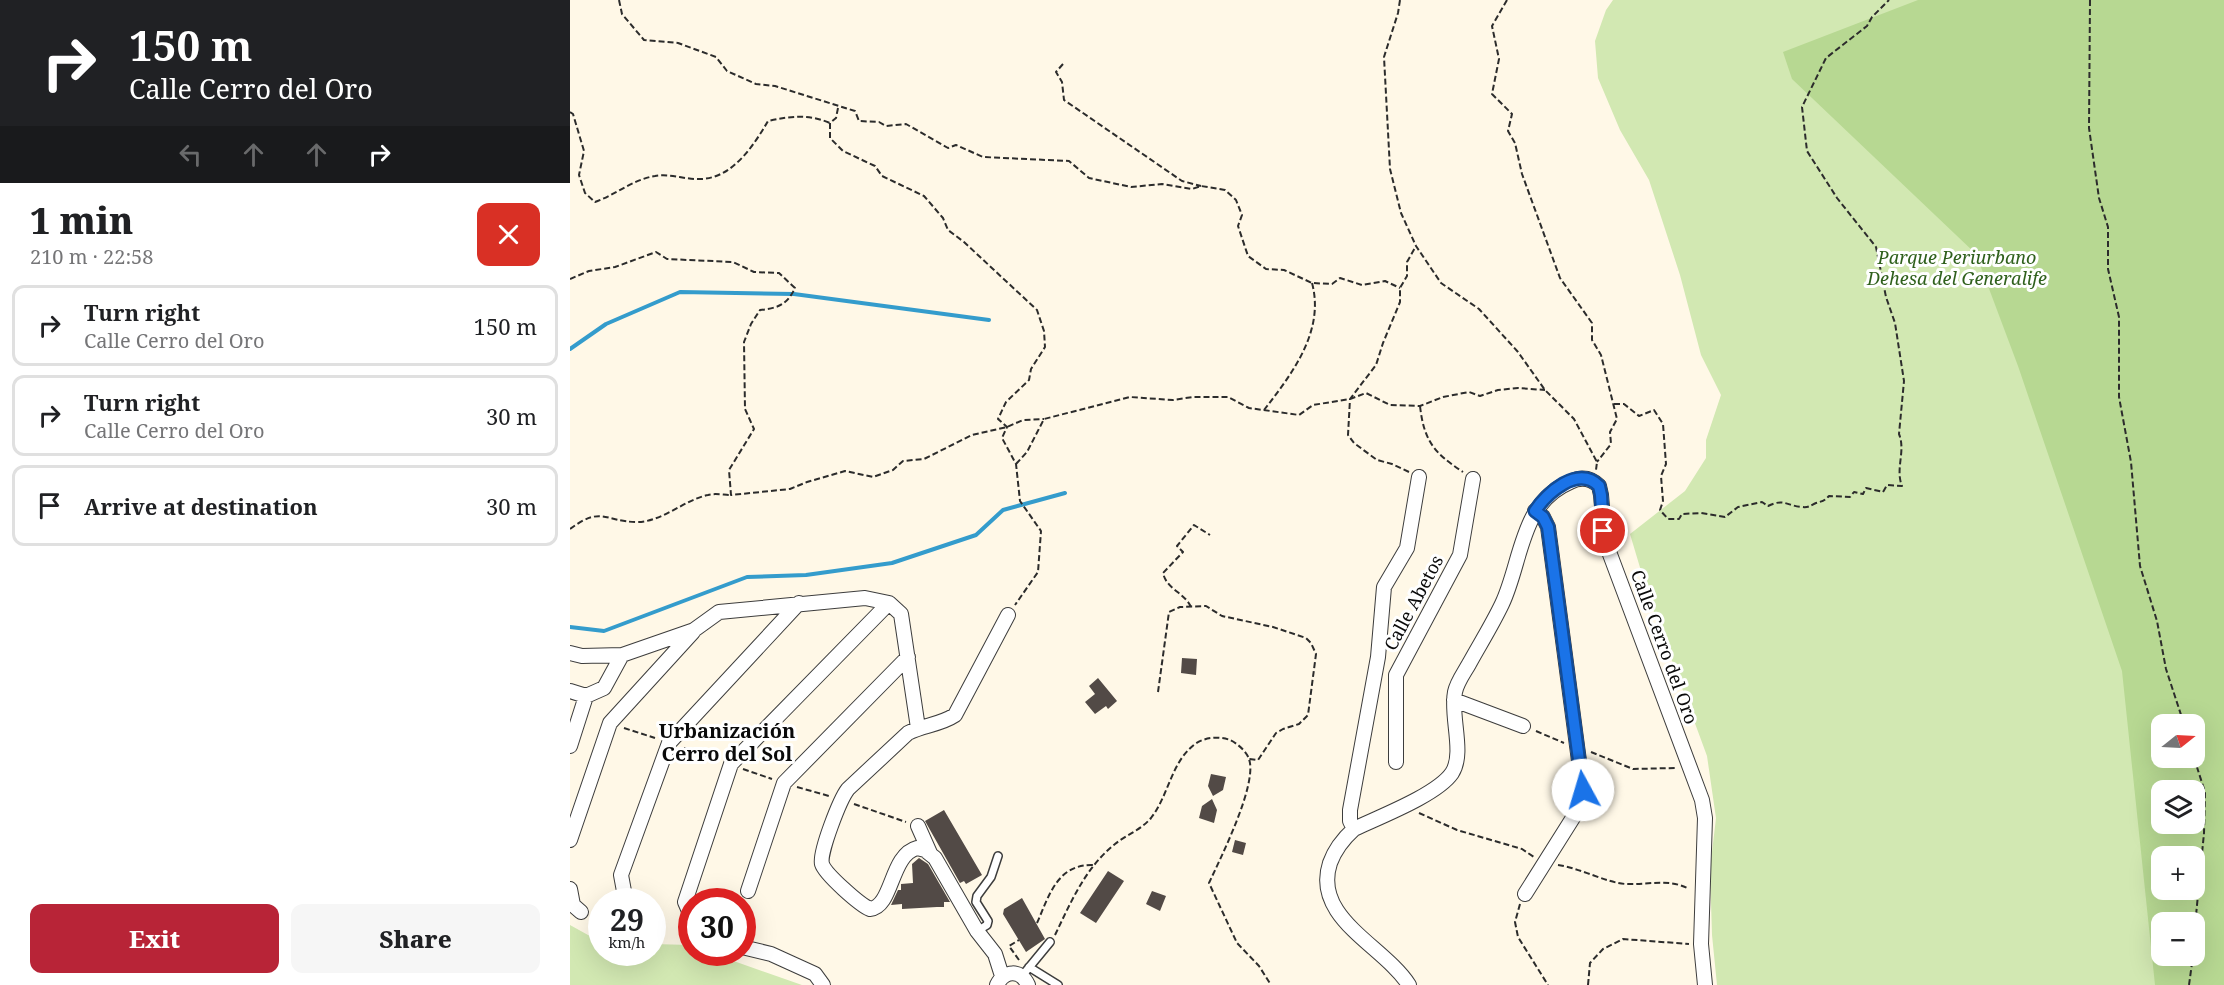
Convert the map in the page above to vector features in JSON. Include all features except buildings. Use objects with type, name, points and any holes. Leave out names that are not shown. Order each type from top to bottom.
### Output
[{"type":"street","name":"Calle Abetos","points":[[1354,829],[1350,821],[1350,810],[1378,657],[1384,587],[1407,548],[1419,477]]},
{"type":"street","points":[[1409,985],[1389,960],[1340,916],[1329,898],[1327,874],[1331,858],[1342,839],[1354,829],[1438,787],[1447,779],[1456,766],[1454,700],[1458,684],[1506,594],[1528,524],[1543,499],[1557,487],[1581,478],[1595,482]]},
{"type":"street","name":"Calle Abetos","points":[[1396,762],[1396,675],[1460,555],[1473,479]]},
{"type":"street","name":"Calle Cerro del Oro","points":[[1595,482],[1599,486],[1601,495],[1605,541],[1702,800],[1705,818],[1701,944],[1705,985]]},
{"type":"street","points":[[1524,894],[1576,813],[1583,790],[1548,527],[1543,517],[1535,511]]},
{"type":"street","points":[[570,840],[610,723],[694,630],[719,612],[865,598],[889,603],[901,614],[918,728]]},
{"type":"street","points":[[623,888],[621,875],[669,743],[799,603]]},
{"type":"street","points":[[690,888],[731,764],[889,603]]},
{"type":"street","points":[[1008,615],[959,711],[946,721],[908,733],[855,782],[841,800],[822,854],[822,865],[865,907],[870,909],[878,907],[902,859],[908,852],[921,849],[930,853],[977,931],[995,954],[1000,981],[1012,973],[1026,976]]},
{"type":"street","points":[[570,653],[582,656],[622,655],[694,630]]},
{"type":"street","points":[[570,691],[586,696],[604,688],[622,655]]},
{"type":"street","points":[[749,888],[784,783],[908,657]]},
{"type":"street","points":[[570,746],[586,696]]},
{"type":"street","points":[[1454,700],[1523,726]]},
{"type":"street","points":[[1370,708],[1397,708]]},
{"type":"street","points":[[918,826],[930,853]]},
{"type":"street","points":[[570,889],[573,905],[581,912]]},
{"type":"street","points":[[756,950],[771,954],[815,974],[822,985]]},
{"type":"lane","points":[[977,931],[987,925],[988,921],[976,902],[977,896],[991,877],[998,856]]},
{"type":"lane","points":[[1050,942],[1026,976],[1058,985]]},
{"type":"path","points":[[618,0],[622,14],[644,40],[678,43],[716,57],[727,70],[756,84],[775,86],[855,111],[860,121],[879,122],[886,126],[906,124],[948,148],[956,146],[983,157],[1069,161],[1089,178],[1131,187],[1162,184],[1192,189],[1201,186]]},
{"type":"path","points":[[1400,0],[1384,57],[1389,158],[1401,213],[1416,246],[1441,283],[1479,309],[1518,352],[1545,390],[1574,418],[1597,462]]},
{"type":"path","points":[[1507,0],[1492,26],[1498,59],[1492,94],[1512,114],[1508,132],[1515,143],[1522,174],[1560,278],[1592,323],[1592,340],[1601,355],[1617,419],[1610,432],[1611,444],[1597,462],[1595,482]]},
{"type":"path","points":[[1614,404],[1624,404],[1639,416],[1654,410],[1664,424],[1666,464],[1661,476],[1664,501],[1660,510],[1668,519],[1679,519],[1682,514],[1701,513],[1725,517],[1738,507],[1762,502],[1768,506],[1776,502],[1789,502],[1800,507],[1810,507],[1815,503],[1824,502],[1829,496],[1850,497],[1854,492],[1863,494],[1866,488],[1883,492],[1887,485],[1902,486],[1898,476],[1904,381],[1895,323],[1886,297],[1876,248],[1837,198],[1807,151],[1802,107],[1826,58],[1867,26],[1872,17],[1889,0]]},
{"type":"path","points":[[2090,0],[2089,128],[2099,198],[2108,227],[2108,268],[2119,317],[2119,397],[2131,462],[2140,566],[2157,621],[2166,669],[2181,714]]},
{"type":"path","points":[[1063,64],[1056,72],[1062,82],[1064,100],[1182,181],[1225,190],[1236,200],[1242,215],[1238,226],[1248,256],[1266,269],[1284,270],[1312,283],[1332,284],[1340,278],[1362,285],[1385,282],[1400,288]]},
{"type":"path","points":[[830,123],[836,118],[838,107]]},
{"type":"path","points":[[570,112],[573,114],[584,151],[579,175],[585,192],[595,202],[629,185],[654,176],[714,178],[745,157],[768,121],[788,117],[817,117],[830,123]]},
{"type":"path","points":[[830,123],[830,138],[843,151],[875,166],[882,176],[924,196],[943,218],[948,230],[1037,310],[1044,331],[1045,347],[1032,369],[1029,380],[1006,402],[998,419],[1007,427]]},
{"type":"path","points":[[1416,246],[1407,262],[1407,276],[1400,288],[1400,302],[1376,365],[1350,399],[1348,435],[1354,443],[1377,460],[1392,464],[1419,477]]},
{"type":"path","points":[[570,279],[589,271],[615,267],[656,252],[667,259],[733,262],[754,272],[779,273],[795,288],[790,300],[778,308],[760,310],[744,342],[745,409],[754,429],[729,470],[731,495]]},
{"type":"path","points":[[1264,410],[1283,386],[1308,345],[1316,300],[1312,283]]},
{"type":"path","points":[[570,529],[582,520],[599,515],[637,522],[657,517],[708,494],[731,495],[790,489],[845,471],[873,477],[893,470],[903,461],[924,459],[972,435],[1007,427],[1023,420],[1044,419],[1130,397],[1173,400],[1193,397],[1228,398],[1249,408],[1299,415],[1313,405],[1350,399],[1366,393],[1390,405],[1420,406],[1443,397],[1469,392],[1480,396],[1498,390],[1518,388],[1545,390]]},
{"type":"path","points":[[1420,406],[1423,429],[1432,446],[1449,463],[1473,479]]},
{"type":"path","points":[[1016,464],[1027,452],[1044,419]]},
{"type":"path","points":[[1007,427],[1002,438],[1016,464],[1020,501],[1041,531],[1038,572],[1008,615]]},
{"type":"path","points":[[1191,607],[1171,588],[1163,573],[1183,552],[1176,546],[1194,525],[1210,535]]},
{"type":"path","points":[[1158,692],[1169,612],[1174,608],[1206,606],[1222,616],[1273,627],[1306,638],[1316,654],[1308,715],[1299,724],[1276,734],[1258,760],[1249,759]]},
{"type":"path","points":[[610,723],[918,826]]},
{"type":"path","points":[[1523,726],[1572,747]]},
{"type":"path","points":[[1050,942],[1093,865],[1116,843],[1135,832],[1150,818],[1186,752],[1198,742],[1210,738],[1232,741],[1238,744],[1249,759],[1249,781],[1233,832],[1209,883],[1237,943],[1259,966],[1271,985]]},
{"type":"path","points":[[1587,751],[1633,769],[1690,767]]},
{"type":"path","points":[[2196,912],[2204,832],[2205,792],[2197,768]]},
{"type":"path","points":[[1411,801],[1416,811],[1457,830],[1522,849],[1544,863],[1574,867],[1623,884],[1670,882],[1692,891],[1703,891]]},
{"type":"path","points":[[1037,923],[1058,881],[1075,866],[1093,865]]},
{"type":"path","points":[[1524,894],[1517,914],[1516,930],[1548,985]]},
{"type":"path","points":[[1588,985],[1590,963],[1603,949],[1623,939],[1654,943],[1701,944]]},
{"type":"path","points":[[1018,940],[1009,946],[1026,976]]},
{"type":"path","points":[[2189,985],[2192,966]]},
{"type":"green space","name":"Parque Periurbano Dehesa del Generalife","points":[[1613,0],[2224,0],[2224,985],[1717,985],[1712,935],[1710,869],[1716,818],[1707,756],[1650,601],[1630,534],[1685,491],[1706,458],[1706,440],[1721,395],[1701,355],[1680,275],[1649,180],[1620,130],[1598,78],[1595,41],[1606,10]]},
{"type":"green space","points":[[1918,0],[2224,0],[2224,985],[2155,985],[2153,966],[2205,966],[2205,912],[2151,912],[2151,947],[2122,671],[2018,366],[1976,254],[1792,79],[1783,52]]},
{"type":"green space","points":[[570,925],[588,935],[588,966],[666,966],[666,944],[678,945],[678,966],[748,966],[802,985],[570,985]]},
{"type":"waterway","points":[[570,349],[606,324],[680,292],[794,294],[989,320]]},
{"type":"waterway","points":[[570,627],[604,631],[747,577],[806,575],[892,563],[976,535],[1003,510],[1065,493]]},
{"type":"district","name":"Urbanización Cerro del Sol","points":[[727,742]]},
{"type":"route","points":[[1583,790],[1548,527],[1543,517],[1535,511],[1543,499],[1557,487],[1574,480],[1587,478],[1599,486],[1603,531]]}]
